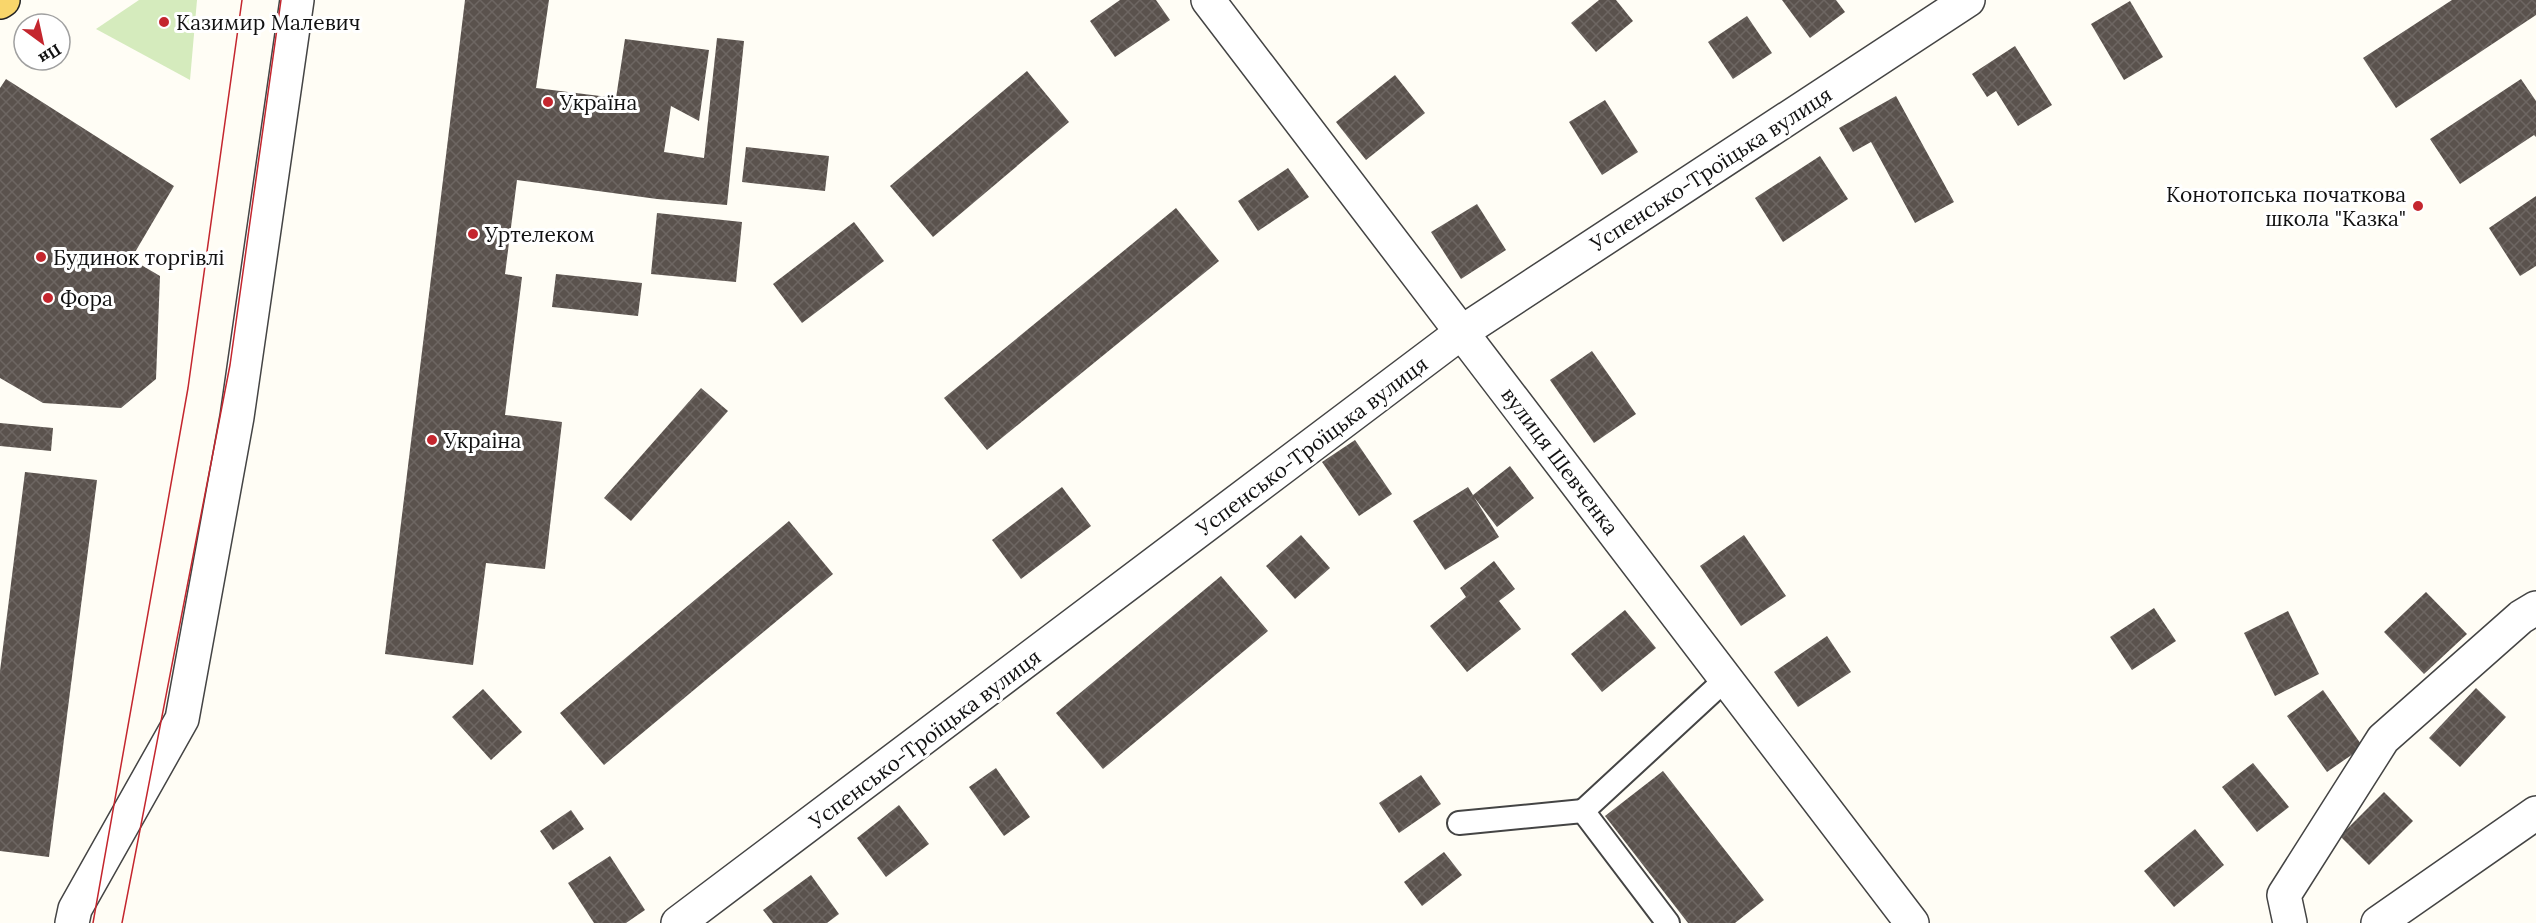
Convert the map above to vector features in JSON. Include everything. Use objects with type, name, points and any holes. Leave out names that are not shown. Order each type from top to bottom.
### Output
[{"type":"street","points":[[72,923],[75,909],[182,719],[237,417],[297,0]]},
{"type":"street","name":"вулиця Шевченка","points":[[1208,0],[1912,923]]},
{"type":"street","name":"Успенсько-Троїцька вулиця","points":[[678,923],[716,913],[1462,332],[1968,0]]},
{"type":"street","points":[[2290,923],[2284,895],[2384,739],[2521,617],[2536,608]]},
{"type":"street","points":[[2378,923],[2536,813]]},
{"type":"lane","points":[[1460,823],[1583,811],[1726,680]]},
{"type":"lane","points":[[1583,811],[1668,923]]},
{"type":"green space","points":[[139,0],[197,0],[190,80],[96,29]]},
{"type":"building","points":[[465,0],[549,0],[536,88],[616,98],[625,39],[709,50],[699,121],[671,106],[664,152],[704,158],[717,38],[744,41],[727,205],[657,199],[517,180],[505,274],[522,277],[505,415],[562,422],[545,569],[486,563],[473,665],[385,654]]},
{"type":"building","points":[[1120,0],[1156,0],[1170,20],[1115,57],[1090,21]]},
{"type":"building","points":[[1599,0],[1616,0],[1633,21],[1596,52],[1571,23]]},
{"type":"building","points":[[1782,0],[1836,0],[1845,12],[1810,38]]},
{"type":"building","points":[[2452,0],[2536,0],[2536,15],[2396,108],[2363,58]]},
{"type":"building","points":[[2130,1],[2163,57],[2124,80],[2091,24]]},
{"type":"building","points":[[1747,16],[1772,53],[1733,79],[1708,42]]},
{"type":"building","points":[[2015,46],[2052,105],[2018,126],[1996,91],[1987,97],[1972,74]]},
{"type":"building","points":[[1027,71],[1069,122],[933,237],[890,186]]},
{"type":"building","points":[[1395,75],[1425,113],[1366,160],[1336,122]]},
{"type":"building","points":[[6,79],[174,186],[131,259],[160,276],[156,379],[121,408],[43,403],[0,378],[0,88]]},
{"type":"building","points":[[2521,79],[2536,101],[2536,137],[2534,135],[2460,184],[2430,139]]},
{"type":"building","points":[[1896,96],[1954,202],[1915,223],[1871,142],[1853,152],[1839,128]]},
{"type":"building","points":[[1605,100],[1638,152],[1602,175],[1569,122]]},
{"type":"building","points":[[746,147],[829,156],[825,191],[742,182]]},
{"type":"building","points":[[1820,156],[1848,199],[1783,242],[1755,198]]},
{"type":"building","points":[[1288,168],[1309,197],[1258,231],[1238,201]]},
{"type":"building","points":[[2536,196],[2536,266],[2520,276],[2489,228]]},
{"type":"building","points":[[1477,204],[1506,250],[1461,279],[1431,232]]},
{"type":"building","points":[[1176,208],[1219,261],[987,450],[944,398]]},
{"type":"building","points":[[657,213],[742,222],[736,282],[651,274]]},
{"type":"building","points":[[854,222],[884,261],[802,323],[773,284]]},
{"type":"building","points":[[556,274],[642,283],[638,316],[552,307]]},
{"type":"building","points":[[1592,351],[1636,414],[1594,443],[1550,380]]},
{"type":"building","points":[[701,388],[728,411],[631,521],[604,498]]},
{"type":"building","points":[[0,423],[53,428],[51,451],[0,446]]},
{"type":"building","points":[[1355,440],[1392,494],[1359,516],[1322,462]]},
{"type":"building","points":[[1510,466],[1534,498],[1497,527],[1474,497],[1499,537],[1445,570],[1413,521],[1468,487],[1473,495]]},
{"type":"building","points":[[25,472],[97,480],[49,857],[0,851],[0,671]]},
{"type":"building","points":[[1062,487],[1091,526],[1021,579],[992,540]]},
{"type":"building","points":[[789,521],[833,574],[604,765],[560,713]]},
{"type":"building","points":[[1301,535],[1330,568],[1295,599],[1266,566]]},
{"type":"building","points":[[1744,535],[1786,596],[1741,626],[1700,566]]},
{"type":"building","points":[[1494,561],[1515,589],[1499,601],[1521,629],[1467,672],[1430,626],[1466,597],[1460,588]]},
{"type":"building","points":[[1221,576],[1268,631],[1103,769],[1056,713]]},
{"type":"building","points":[[2426,592],[2467,634],[2424,674],[2384,632]]},
{"type":"building","points":[[2154,608],[2176,641],[2132,670],[2110,637]]},
{"type":"building","points":[[1625,610],[1656,648],[1602,692],[1571,654]]},
{"type":"building","points":[[2288,611],[2319,674],[2275,696],[2244,633]]},
{"type":"building","points":[[1827,636],[1851,672],[1798,707],[1774,672]]},
{"type":"building","points":[[2476,688],[2506,717],[2460,767],[2429,738]]},
{"type":"building","points":[[483,689],[522,732],[491,760],[452,717]]},
{"type":"building","points":[[2323,690],[2363,747],[2327,772],[2287,716]]},
{"type":"building","points":[[2253,763],[2289,807],[2257,832],[2222,787]]},
{"type":"building","points":[[996,768],[1030,817],[1004,836],[969,787]]},
{"type":"building","points":[[1663,771],[1764,900],[1735,923],[1688,923],[1605,816]]},
{"type":"building","points":[[1421,775],[1441,804],[1399,833],[1379,803]]},
{"type":"building","points":[[2384,792],[2413,821],[2369,865],[2340,836]]},
{"type":"building","points":[[899,805],[929,844],[886,877],[857,838]]},
{"type":"building","points":[[571,810],[584,829],[553,850],[540,831]]},
{"type":"building","points":[[2195,829],[2224,865],[2174,907],[2144,871]]},
{"type":"building","points":[[1444,852],[1462,875],[1422,906],[1404,882]]},
{"type":"building","points":[[610,856],[645,910],[626,923],[594,923],[568,883]]},
{"type":"building","points":[[811,875],[839,914],[827,923],[773,923],[763,910]]},
{"type":"tram line","points":[[93,923],[188,388],[242,0]]},
{"type":"tram line","points":[[122,923],[230,365],[281,0]]},
{"type":"place","name":"Казимир Малевич","points":[[164,22]]},
{"type":"place","name":"Україна","points":[[548,102]]},
{"type":"place","name":"Конотопська початкова школа \"Казка\"","points":[[2418,206]]},
{"type":"place","name":"Уртелеком","points":[[473,234]]},
{"type":"place","name":"Будинок торгівлі","points":[[41,257]]},
{"type":"place","name":"Фора","points":[[48,298]]},
{"type":"place","name":"Украіна","points":[[432,440]]}]
